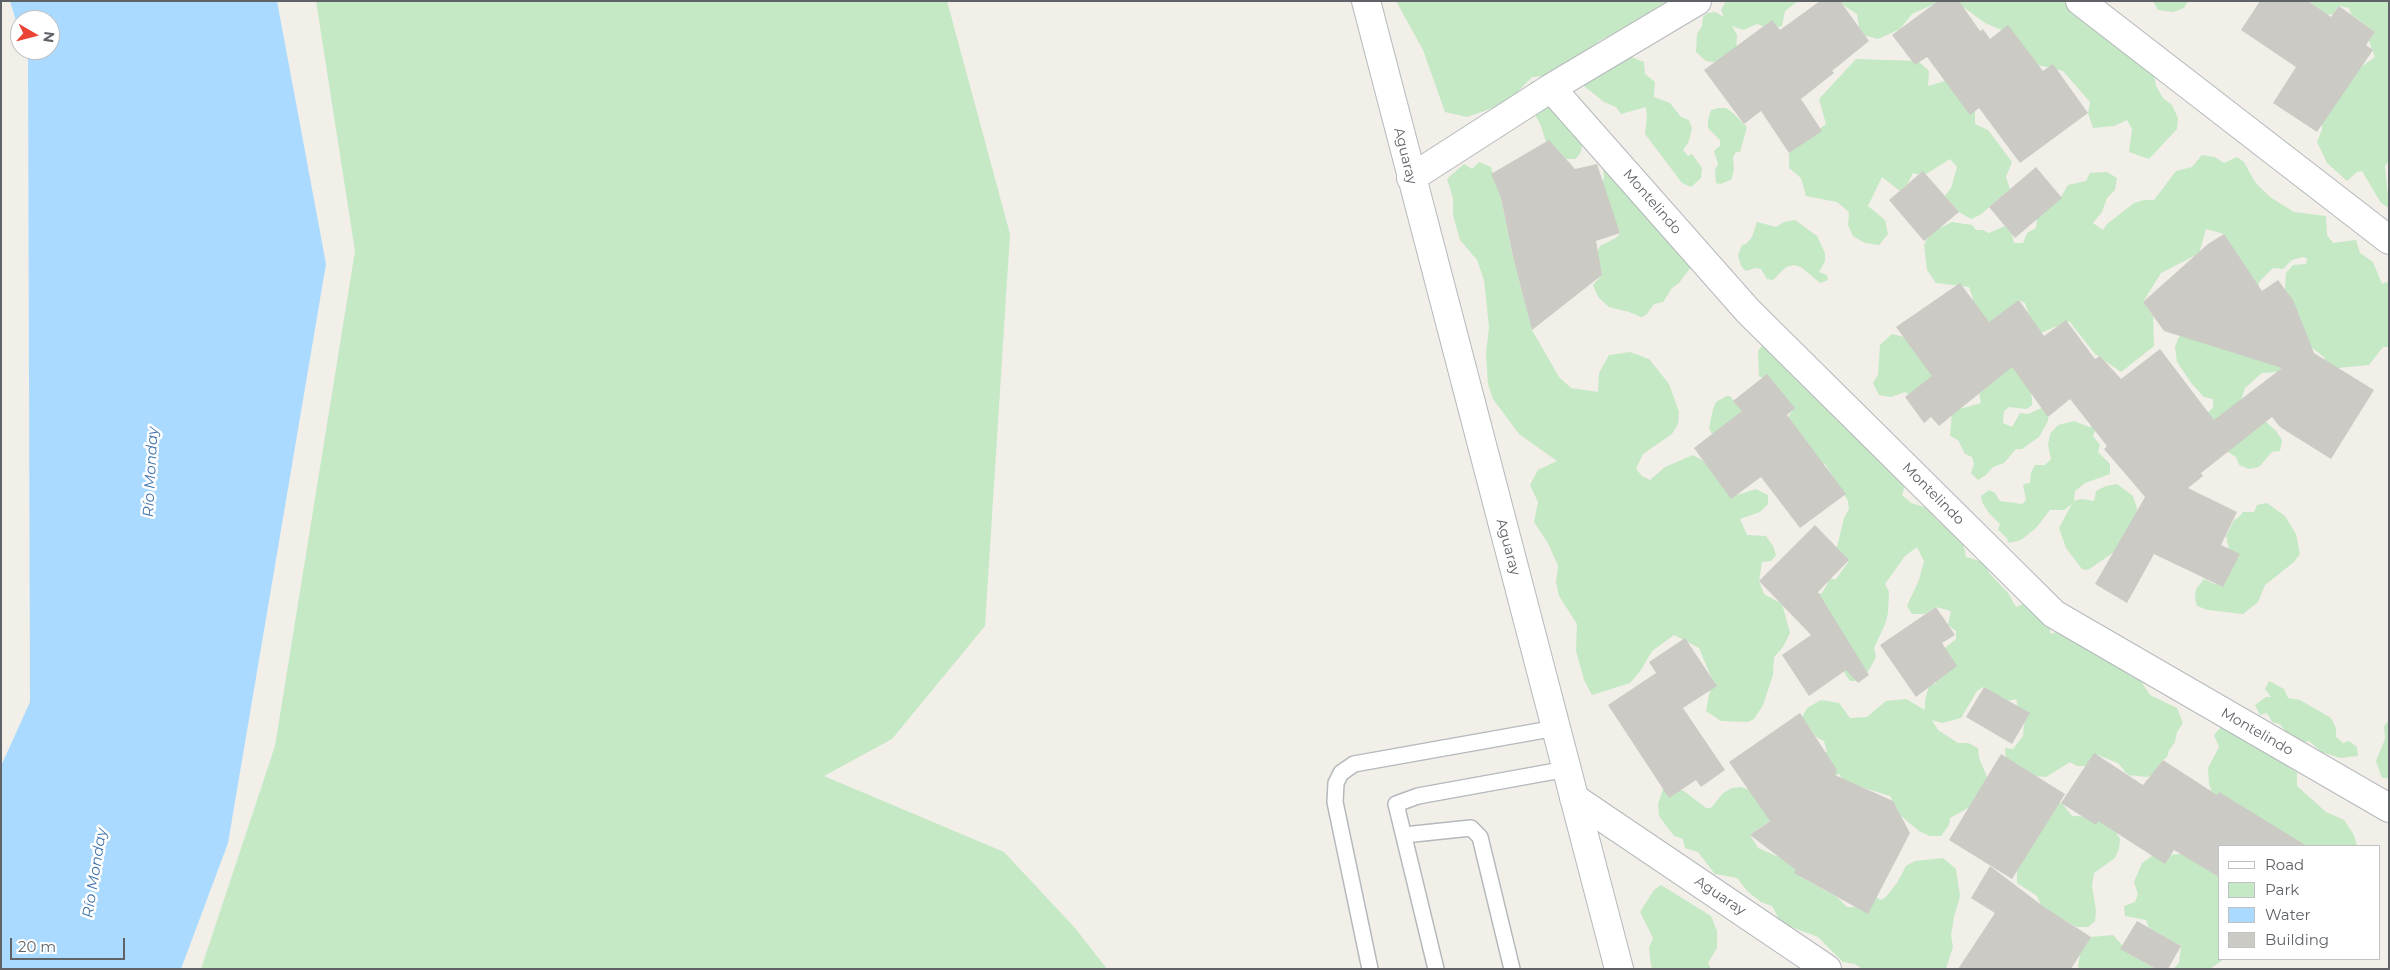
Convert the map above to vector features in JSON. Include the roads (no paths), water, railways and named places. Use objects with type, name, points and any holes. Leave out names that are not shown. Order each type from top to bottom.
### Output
[{"type":"street","name":"Aguaray","points":[[1366,1],[1574,798],[1827,969]]},
{"type":"street","points":[[1411,178],[1551,88],[1697,1]]},
{"type":"street","points":[[2080,1],[2389,240]]},
{"type":"street","name":"Montelindo","points":[[1551,88],[1748,311],[2054,614],[2389,808]]},
{"type":"street","points":[[1574,798],[1619,969]]},
{"type":"lane","points":[[1370,969],[1335,802],[1336,784],[1341,773],[1354,764],[1556,728]]},
{"type":"lane","points":[[1436,969],[1396,804],[1418,796],[1567,769]]},
{"type":"lane","points":[[1404,835],[1471,828],[1480,837],[1512,969]]},
{"type":"water","name":"Río Monday","points":[[10,1],[277,1],[326,264],[228,843],[181,969],[1,969],[1,766],[30,702],[28,60],[60,60],[60,10],[13,10]]}]
